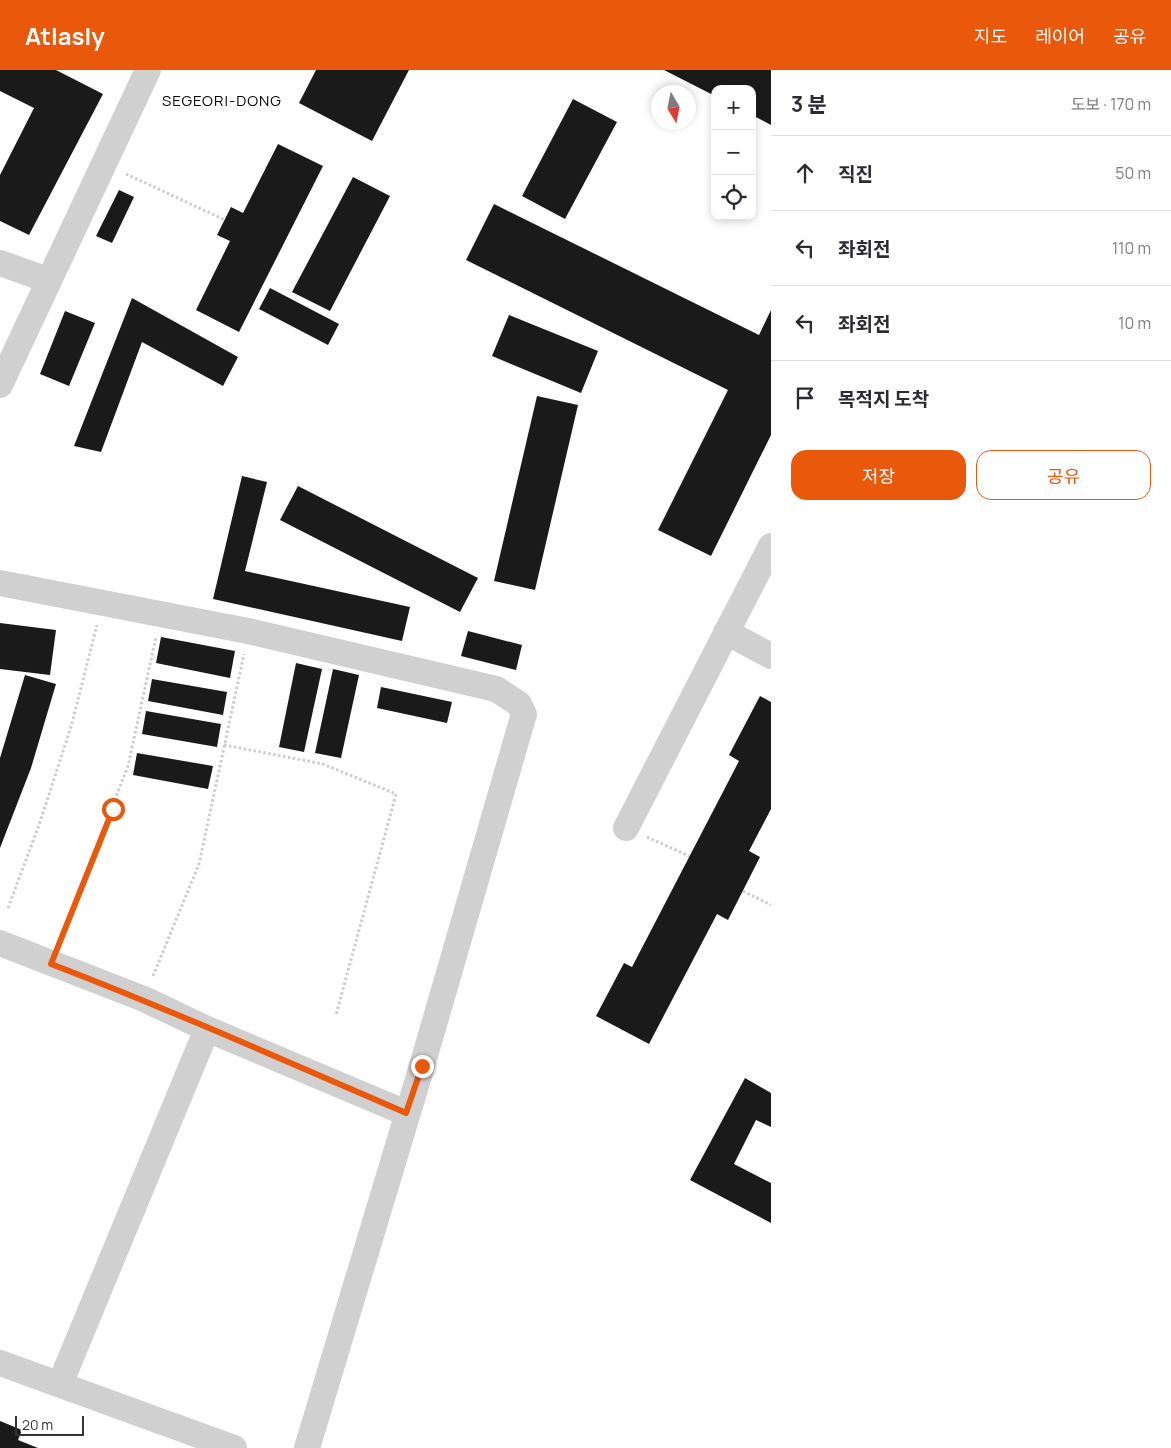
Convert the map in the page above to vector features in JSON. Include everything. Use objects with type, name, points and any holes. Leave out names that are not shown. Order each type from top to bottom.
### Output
[{"type":"street","points":[[0,385],[148,70]]},
{"type":"street","points":[[0,263],[48,280]]},
{"type":"street","points":[[626,828],[771,546]]},
{"type":"street","points":[[0,583],[248,631],[496,689],[519,704],[524,714],[307,1448]]},
{"type":"street","points":[[726,632],[771,656]]},
{"type":"street","points":[[0,943],[144,999],[208,1029],[406,1113]]},
{"type":"street","points":[[60,1384],[208,1029]]},
{"type":"street","points":[[0,1363],[234,1448]]},
{"type":"path","points":[[104,163],[225,220]]},
{"type":"path","points":[[8,908],[71,726],[102,603]]},
{"type":"path","points":[[51,964],[113,809],[128,766],[161,614]]},
{"type":"path","points":[[144,999],[199,864],[248,631]]},
{"type":"path","points":[[224,745],[322,764],[396,794],[336,1014]]},
{"type":"path","points":[[626,828],[690,856]]},
{"type":"path","points":[[743,891],[771,905]]},
{"type":"building","points":[[0,70],[56,70],[103,94],[29,235],[0,221],[0,175],[34,108],[0,91]]},
{"type":"building","points":[[316,70],[409,70],[372,141],[299,103]]},
{"type":"building","points":[[664,70],[771,70],[771,125],[756,117],[756,85],[711,85],[711,94]]},
{"type":"building","points":[[573,99],[617,122],[565,219],[522,196]]},
{"type":"building","points":[[278,144],[323,166],[239,332],[196,310],[230,241],[217,235],[231,207],[243,213]]},
{"type":"building","points":[[353,177],[390,196],[330,311],[292,292]]},
{"type":"building","points":[[119,190],[134,197],[112,243],[96,236]]},
{"type":"building","points":[[494,204],[759,335],[771,310],[771,435],[711,556],[658,530],[728,390],[466,260]]},
{"type":"building","points":[[270,288],[339,324],[328,345],[259,309]]},
{"type":"building","points":[[132,298],[238,357],[223,386],[142,342],[101,452],[74,446]]},
{"type":"building","points":[[65,311],[95,323],[69,386],[40,374]]},
{"type":"building","points":[[509,315],[598,351],[581,393],[492,356]]},
{"type":"building","points":[[537,396],[578,405],[535,590],[494,581]]},
{"type":"building","points":[[242,476],[267,482],[245,571],[410,607],[402,641],[213,599]]},
{"type":"building","points":[[298,486],[478,578],[460,612],[280,520]]},
{"type":"building","points":[[0,623],[56,630],[50,675],[0,669]]},
{"type":"building","points":[[468,631],[522,645],[516,670],[461,656]]},
{"type":"building","points":[[161,637],[235,651],[230,678],[156,663]]},
{"type":"building","points":[[296,663],[322,669],[304,752],[279,747]]},
{"type":"building","points":[[333,669],[359,675],[341,758],[315,753]]},
{"type":"building","points":[[25,675],[56,684],[31,768],[0,848],[0,758]]},
{"type":"building","points":[[152,679],[227,692],[223,715],[148,701]]},
{"type":"building","points":[[381,687],[452,702],[447,723],[377,708]]},
{"type":"building","points":[[760,696],[771,702],[771,809],[749,851],[760,857],[728,920],[717,914],[649,1044],[596,1016],[624,963],[632,967],[739,761],[729,755]]},
{"type":"building","points":[[146,711],[221,724],[217,747],[142,734]]},
{"type":"building","points":[[137,753],[213,766],[208,789],[133,775]]},
{"type":"building","points":[[745,1078],[771,1093],[771,1127],[756,1120],[734,1164],[771,1183],[771,1223],[690,1180]]},
{"type":"building","points":[[0,1421],[22,1430],[18,1440],[38,1448],[0,1448]]},
{"type":"district","name":"SEGEORI-DONG","points":[[222,100]]},
{"type":"route","points":[[113,809],[51,964],[144,999],[208,1029],[406,1113],[422,1066]]}]
